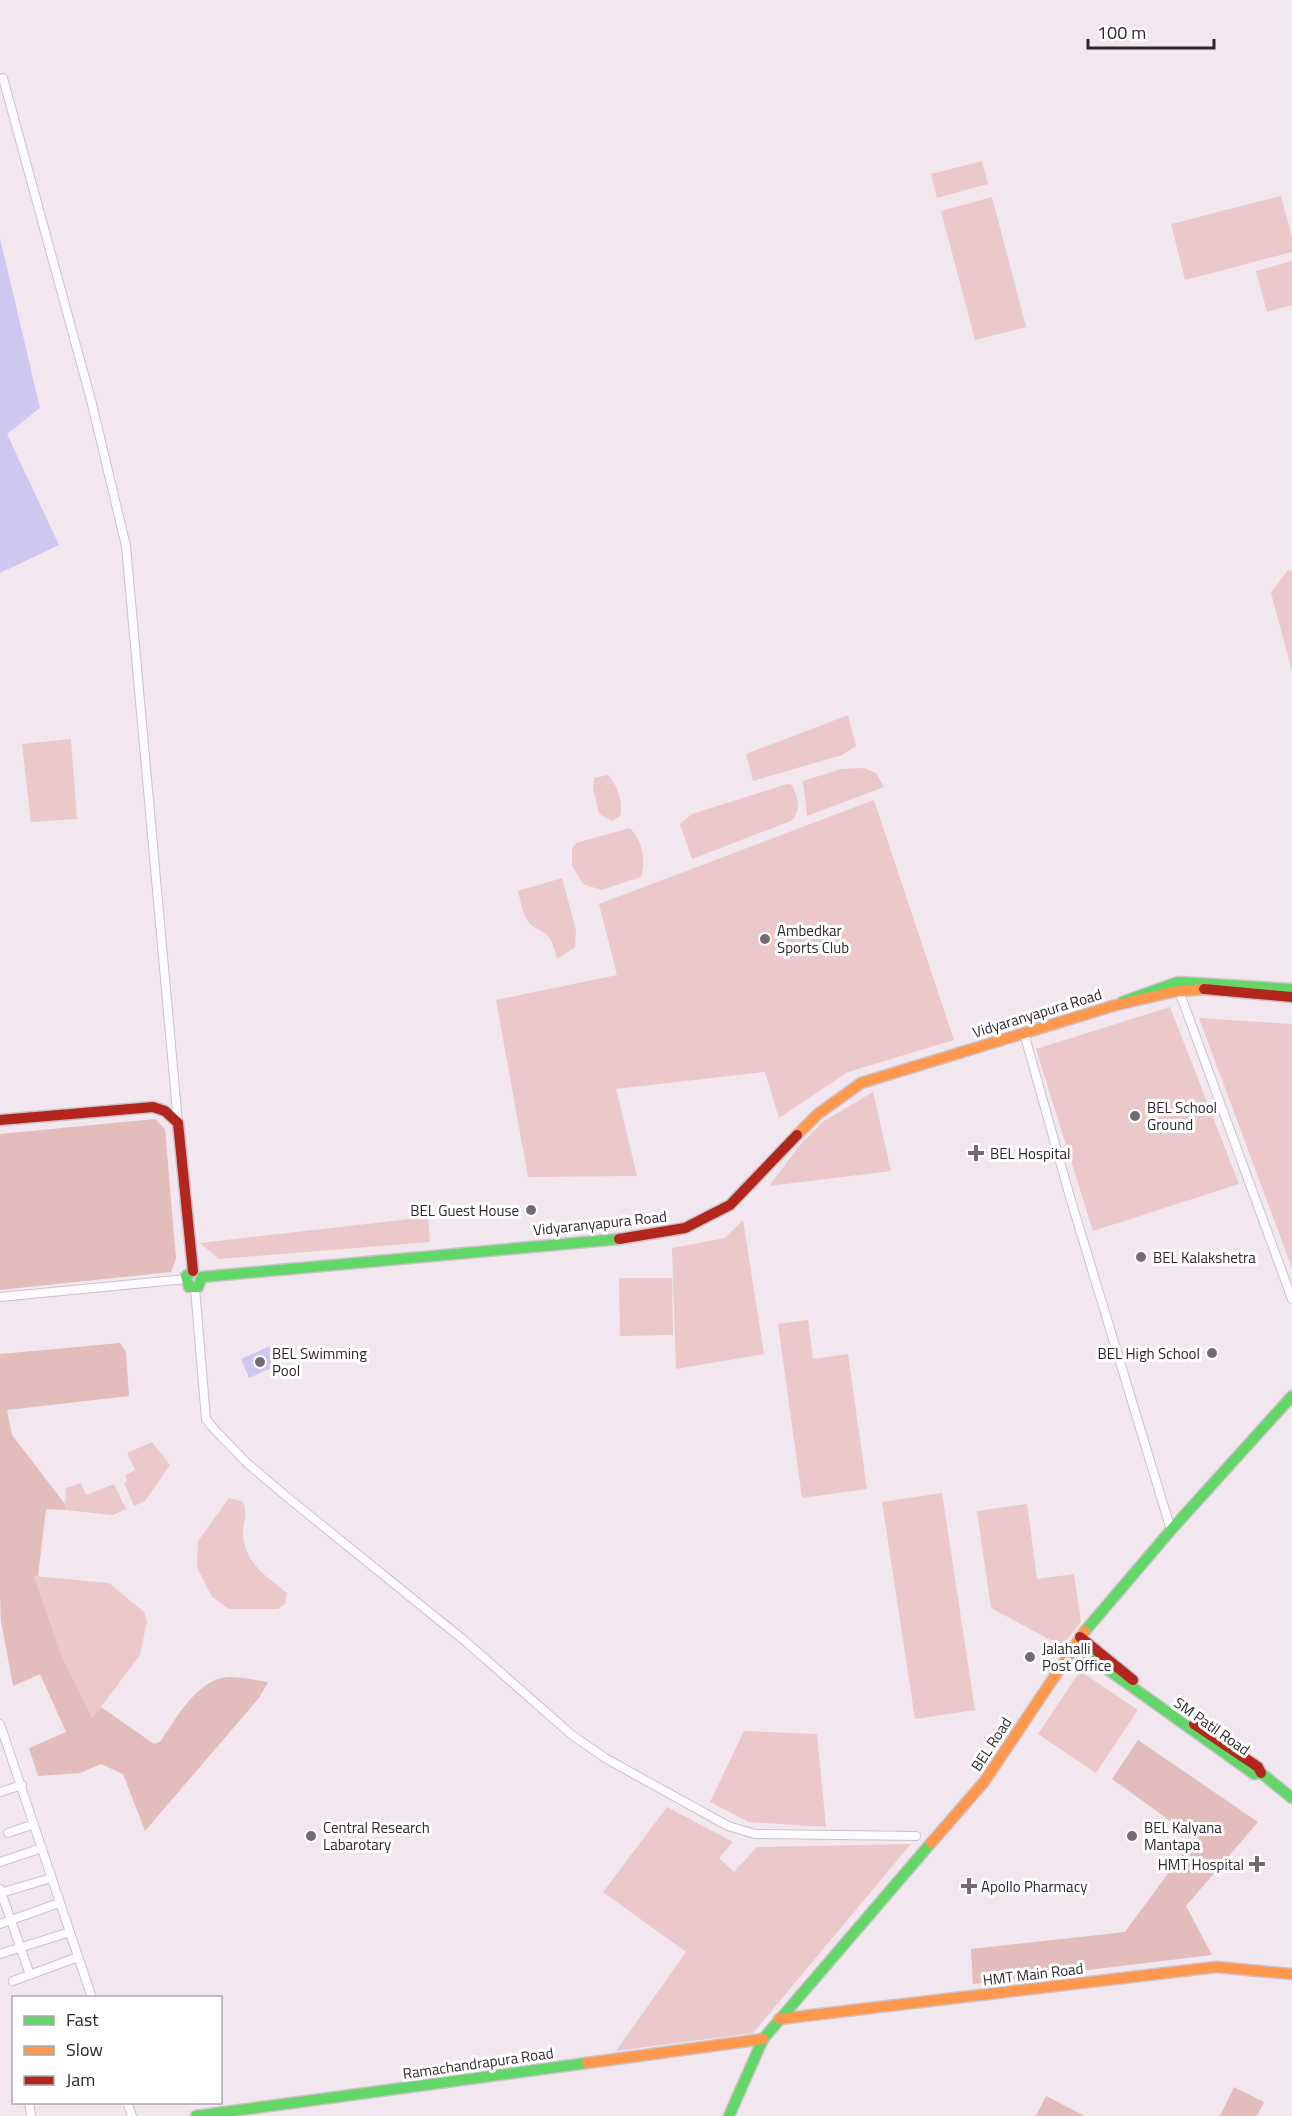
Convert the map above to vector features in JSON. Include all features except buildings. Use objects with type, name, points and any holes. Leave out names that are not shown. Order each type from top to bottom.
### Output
[{"type":"main road","name":"Vidyaranyapura Road","points":[[1178,986],[1292,997]]},
{"type":"main road","name":"Vidyaranyapura Road","points":[[194,1276],[640,1237],[685,1228],[735,1201],[818,1114],[861,1083],[1116,1005],[1133,996],[1178,986],[1292,989]]},
{"type":"main road","points":[[0,1120],[153,1107],[165,1111],[178,1123],[194,1276],[200,1285],[195,1288]]},
{"type":"main road","name":"BEL Road","points":[[729,2116],[763,2039],[984,1782],[1080,1637],[1171,1530],[1292,1396]]},
{"type":"main road","name":"SM Patil Road","points":[[1080,1637],[1162,1702],[1258,1767],[1261,1773],[1292,1798]]},
{"type":"main road","name":"SM Patil Road","points":[[1072,1648],[1093,1659],[1254,1774],[1261,1773]]},
{"type":"main road","name":"HMT Main Road","points":[[779,2019],[1216,1967],[1292,1974]]},
{"type":"main road","name":"Ramachandrapura Road","points":[[196,2116],[763,2039]]},
{"type":"street","points":[[3,78],[88,389],[126,546],[178,1123]]},
{"type":"street","points":[[1178,986],[1292,1299]]},
{"type":"street","points":[[1024,1034],[1171,1530]]},
{"type":"street","points":[[0,1298],[194,1276]]},
{"type":"street","points":[[195,1288],[206,1419],[213,1428],[271,1484],[465,1641],[585,1745],[715,1819],[740,1830],[767,1836],[916,1836]]},
{"type":"street","points":[[0,1724],[4,1748],[22,1785],[91,1996]]},
{"type":"street","points":[[0,1791],[22,1785]]},
{"type":"street","points":[[8,1833],[34,1824]]},
{"type":"street","points":[[0,1862],[42,1848]]},
{"type":"street","points":[[30,1975],[1,1891],[51,1878]]},
{"type":"street","points":[[0,1924],[59,1903]]},
{"type":"street","points":[[0,1954],[70,1932]]},
{"type":"street","points":[[13,1981],[78,1957]]},
{"type":"shaded area","points":[[982,161],[988,184],[937,198],[931,174]]},
{"type":"shaded area","points":[[1281,196],[1292,237],[1292,252],[1185,280],[1171,224]]},
{"type":"shaded area","points":[[992,197],[1026,327],[975,340],[941,211]]},
{"type":"shaded area","points":[[0,238],[40,408],[7,434],[59,545],[0,573]]},
{"type":"shaded area","points":[[1292,261],[1292,305],[1267,312],[1256,271]]},
{"type":"shaded area","points":[[1292,570],[1292,671],[1271,593],[1287,571]]},
{"type":"shaded area","points":[[848,715],[856,746],[842,755],[753,781],[746,754]]},
{"type":"shaded area","points":[[71,739],[77,819],[31,822],[22,744]]},
{"type":"shaded area","points":[[864,768],[876,773],[884,787],[807,816],[803,781],[841,769]]},
{"type":"shaded area","points":[[608,775],[617,789],[621,805],[620,816],[612,821],[599,814],[593,789],[594,778]]},
{"type":"shaded area","points":[[787,784],[792,785],[798,803],[797,812],[791,821],[692,859],[680,824],[692,814]]},
{"type":"shaded area","name":"Ambedkar Sports Club","points":[[874,800],[954,1040],[848,1072],[779,1118],[765,1072],[616,1089],[637,1176],[528,1177],[496,1000],[617,975],[599,904]]},
{"type":"shaded area","points":[[630,828],[638,839],[642,851],[641,877],[601,890],[583,884],[572,866],[572,848],[576,843]]},
{"type":"shaded area","points":[[562,878],[576,930],[575,947],[557,959],[551,940],[530,924],[526,918],[518,891]]},
{"type":"shaded area","name":"BEL School Ground","points":[[1170,1007],[1239,1184],[1093,1231],[1036,1049]]},
{"type":"shaded area","points":[[1199,1018],[1292,1024],[1292,1268]]},
{"type":"shaded area","points":[[873,1092],[891,1171],[769,1186],[800,1145],[824,1121]]},
{"type":"shaded area","points":[[155,1119],[165,1129],[176,1258],[171,1272],[0,1290],[0,1134]]},
{"type":"shaded area","points":[[428,1217],[430,1242],[219,1259],[200,1243]]},
{"type":"shaded area","points":[[743,1220],[764,1354],[676,1369],[672,1248],[725,1238]]},
{"type":"shaded area","points":[[619,1278],[672,1278],[673,1335],[620,1336]]},
{"type":"shaded area","points":[[808,1320],[813,1359],[848,1354],[867,1489],[802,1498],[778,1324]]},
{"type":"shaded area","points":[[120,1343],[126,1352],[129,1396],[7,1410],[12,1435],[65,1504],[65,1510],[46,1509],[38,1576],[34,1576],[63,1659],[92,1718],[101,1707],[154,1744],[160,1742],[189,1701],[208,1684],[230,1677],[268,1682],[259,1698],[145,1831],[123,1774],[101,1764],[80,1773],[38,1776],[29,1748],[66,1732],[40,1674],[13,1686],[1,1621],[0,1354]]},
{"type":"shaded area","name":"BEL Swimming Pool","points":[[270,1346],[279,1365],[249,1378],[241,1359]]},
{"type":"shaded area","points":[[152,1442],[170,1465],[145,1501],[134,1506],[124,1483],[127,1481],[125,1475],[135,1470],[127,1453]]},
{"type":"shaded area","points":[[81,1483],[86,1495],[114,1484],[126,1509],[113,1515],[65,1510],[66,1488]]},
{"type":"shaded area","points":[[942,1493],[975,1710],[915,1719],[882,1502]]},
{"type":"shaded area","points":[[229,1498],[242,1501],[244,1505],[243,1533],[247,1553],[265,1575],[287,1593],[285,1604],[278,1609],[229,1609],[212,1597],[197,1567],[198,1541]]},
{"type":"shaded area","points":[[1027,1504],[1037,1579],[1074,1574],[1081,1622],[1062,1646],[991,1608],[977,1511]]},
{"type":"shaded area","points":[[34,1576],[109,1583],[144,1612],[147,1621],[140,1655],[92,1719],[63,1659]]},
{"type":"shaded area","points":[[1080,1671],[1138,1710],[1096,1773],[1038,1734]]},
{"type":"shaded area","points":[[744,1731],[817,1734],[826,1827],[749,1822],[710,1802]]},
{"type":"shaded area","points":[[1138,1740],[1258,1822],[1186,1906],[1212,1955],[973,1984],[971,1949],[1125,1932],[1194,1838],[1112,1779]]},
{"type":"shaded area","points":[[667,1807],[733,1842],[719,1858],[734,1872],[757,1847],[911,1844],[753,2033],[616,2051],[686,1952],[603,1892]]},
{"type":"shaded area","points":[[1234,2087],[1264,2102],[1257,2116],[1220,2116]]},
{"type":"shaded area","points":[[1046,2096],[1085,2116],[1036,2116]]},
{"type":"traffic: fast","points":[[1122,1002],[1178,982],[1292,989]]},
{"type":"traffic: fast","points":[[202,1277],[619,1239]]},
{"type":"traffic: fast","points":[[193,1271],[186,1276],[189,1287],[198,1287],[202,1277]]},
{"type":"traffic: fast","points":[[1085,1631],[1171,1530],[1292,1396]]},
{"type":"traffic: fast","points":[[1072,1648],[1093,1659],[1254,1774],[1261,1773],[1292,1798]]},
{"type":"traffic: fast","points":[[729,2116],[763,2039],[931,1843]]},
{"type":"traffic: fast","points":[[196,2116],[587,2063]]},
{"type":"traffic: slow","points":[[797,1135],[818,1114],[861,1083],[1116,1005],[1172,992],[1204,989]]},
{"type":"traffic: slow","points":[[931,1843],[984,1782],[1085,1631]]},
{"type":"traffic: slow","points":[[779,2019],[1216,1967],[1292,1974]]},
{"type":"traffic: slow","points":[[587,2063],[763,2039]]},
{"type":"traffic: jam","points":[[1204,989],[1292,997]]},
{"type":"traffic: jam","points":[[0,1120],[153,1107],[165,1111],[178,1123],[193,1271]]},
{"type":"traffic: jam","points":[[619,1239],[685,1228],[730,1205],[797,1135]]},
{"type":"traffic: jam","points":[[1080,1637],[1133,1680]]},
{"type":"traffic: jam","points":[[1194,1724],[1258,1767],[1261,1773]]},
{"type":"place","name":"Ambedkar Sports Club","points":[[765,939]]},
{"type":"place","name":"BEL School Ground","points":[[1135,1116]]},
{"type":"place","name":"BEL Hospital","points":[[976,1153]]},
{"type":"place","name":"BEL Guest House","points":[[531,1210]]},
{"type":"place","name":"BEL Kalakshetra","points":[[1141,1257]]},
{"type":"place","name":"BEL High School","points":[[1212,1353]]},
{"type":"place","name":"BEL Swimming Pool","points":[[260,1362]]},
{"type":"place","name":"Jalahalli Post Office","points":[[1030,1657]]},
{"type":"place","name":"Central Research Labarotary","points":[[311,1836]]},
{"type":"place","name":"BEL Kalyana Mantapa","points":[[1132,1836]]},
{"type":"place","name":"HMT Hospital","points":[[1257,1864]]},
{"type":"place","name":"Apollo Pharmacy","points":[[969,1886]]}]
